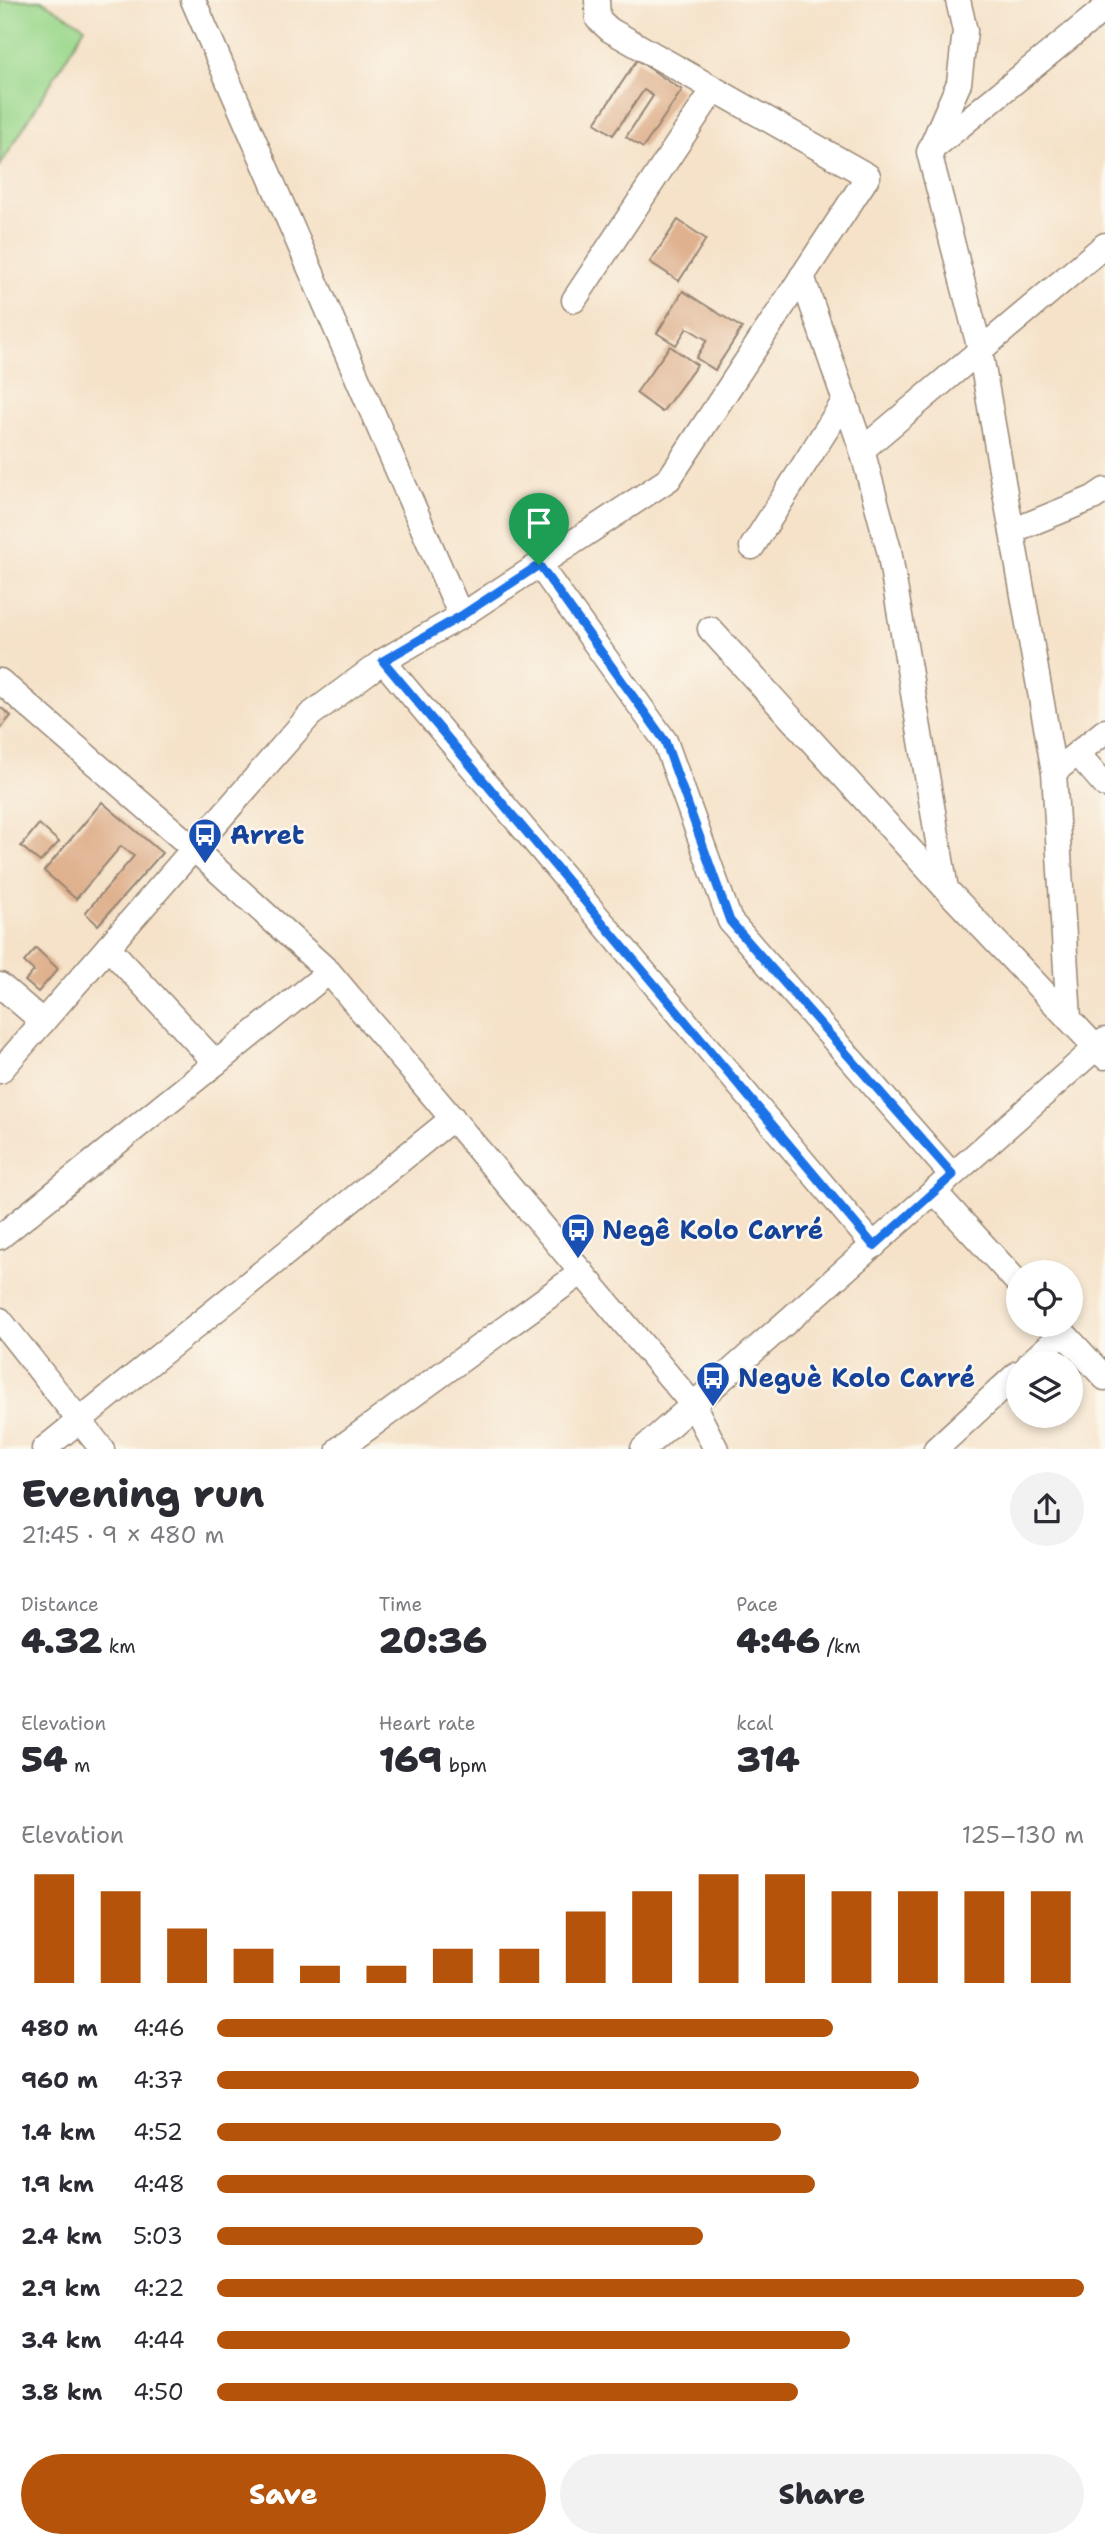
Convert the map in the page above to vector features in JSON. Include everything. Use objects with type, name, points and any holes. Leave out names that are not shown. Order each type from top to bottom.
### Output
[{"type":"street","points":[[193,0],[461,616]]},
{"type":"street","points":[[0,1071],[310,715],[383,661],[461,616],[669,479],[868,177],[610,30],[598,19],[597,0]]},
{"type":"street","points":[[958,0],[965,31],[959,83],[929,152],[980,350],[1054,772],[1069,1019]]},
{"type":"street","points":[[929,152],[1105,8]]},
{"type":"street","points":[[573,300],[714,89]]},
{"type":"street","points":[[862,450],[1105,245]]},
{"type":"street","points":[[802,276],[862,450],[889,550],[946,889]]},
{"type":"street","points":[[752,547],[845,400]]},
{"type":"street","points":[[1012,531],[1093,498],[1105,490]]},
{"type":"street","points":[[539,565],[665,741],[730,921],[944,1183],[1006,1267]]},
{"type":"street","points":[[643,1449],[944,1183],[1102,1048],[1069,1019],[946,889],[710,629]]},
{"type":"street","points":[[383,661],[874,1246]]},
{"type":"street","points":[[0,681],[194,849],[329,972],[694,1406],[716,1449]]},
{"type":"street","points":[[1054,772],[1105,731]]},
{"type":"street","points":[[1077,754],[1105,785]]},
{"type":"street","points":[[108,947],[216,1063]]},
{"type":"street","points":[[0,1237],[329,972]]},
{"type":"street","points":[[0,985],[43,1022]]},
{"type":"street","points":[[44,1449],[453,1118]]},
{"type":"street","points":[[339,1449],[582,1272]]},
{"type":"street","points":[[0,1320],[102,1449]]},
{"type":"street","points":[[1041,1351],[1053,1337]]},
{"type":"street","points":[[1067,1337],[1105,1378]]},
{"type":"street","points":[[936,1449],[1006,1384]]},
{"type":"green space","points":[[0,0],[41,0],[85,27],[0,166]]},
{"type":"building","points":[[637,60],[682,90],[643,148],[626,137],[653,96],[644,90],[613,135],[595,123]]},
{"type":"building","points":[[678,220],[706,239],[679,281],[650,262]]},
{"type":"building","points":[[683,291],[742,328],[715,370],[696,358],[707,340],[687,328],[676,345],[657,333]]},
{"type":"building","points":[[670,346],[697,365],[662,412],[636,393]]},
{"type":"building","points":[[0,707],[11,716],[0,729]]},
{"type":"building","points":[[102,802],[162,853],[98,925],[85,913],[134,856],[121,846],[76,899],[44,871]]},
{"type":"building","points":[[39,824],[59,842],[40,862],[21,846]]},
{"type":"building","points":[[36,948],[58,969],[38,992],[25,981],[34,971],[24,962]]},
{"type":"place","name":"Arret","points":[[205,865]]},
{"type":"place","name":"Negê Kolo Carré","points":[[578,1260]]},
{"type":"place","name":"Neguè Kolo Carré","points":[[713,1408]]},
{"type":"route","points":[[539,565],[665,741],[730,921],[953,1175],[874,1246],[383,661],[461,616],[539,565]]}]
